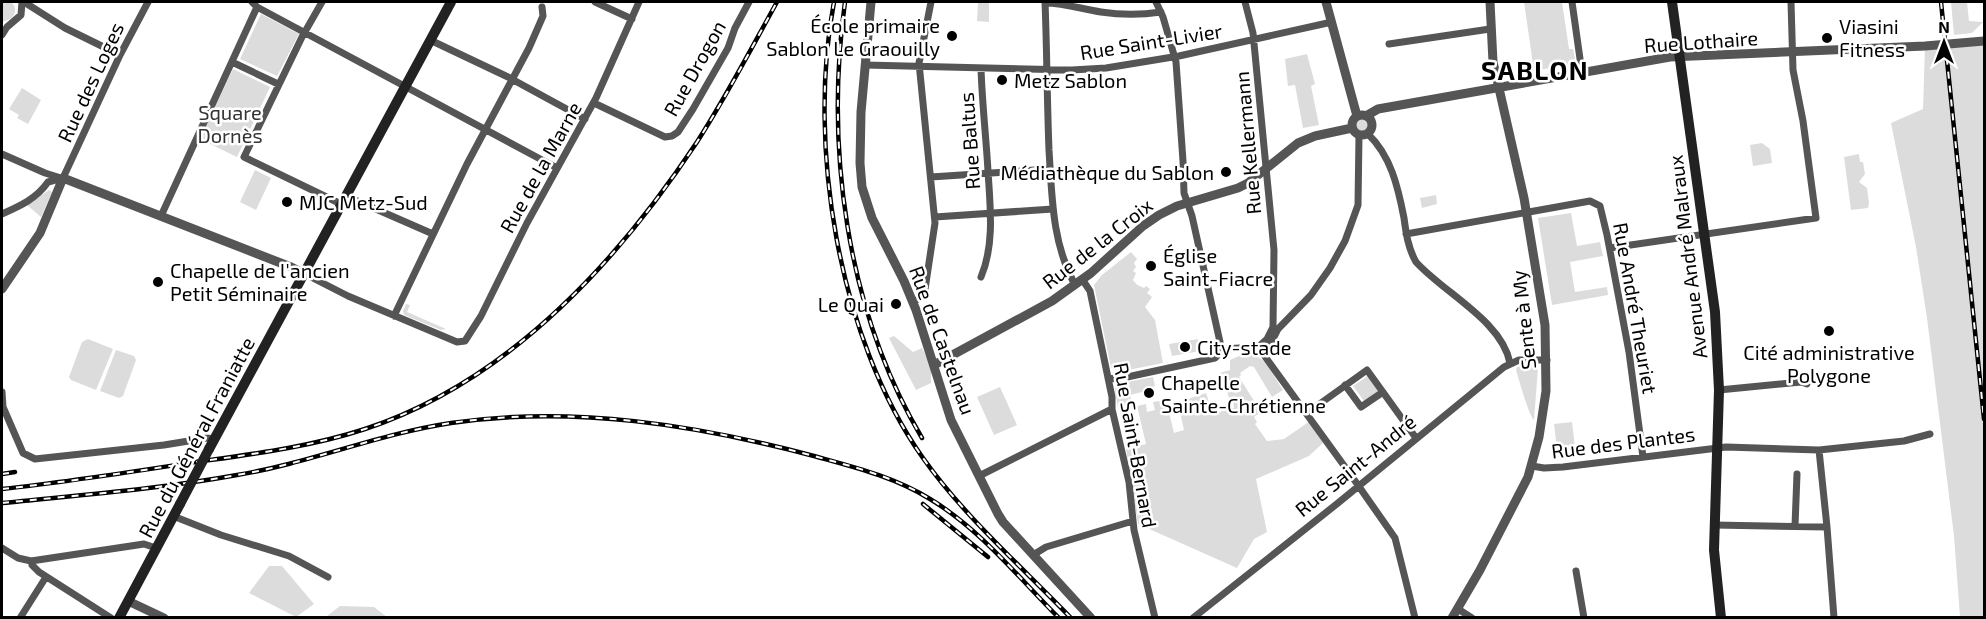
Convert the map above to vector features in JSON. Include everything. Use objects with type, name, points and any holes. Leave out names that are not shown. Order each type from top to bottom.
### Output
[{"type":"main road","name":"Rue du Général Franiatte","points":[[119,618],[451,2]]},
{"type":"main road","name":"Avenue André Malraux","points":[[1671,2],[1715,312],[1719,390],[1714,525],[1721,618]]},
{"type":"street","points":[[2,35],[7,27],[21,15],[23,2],[64,28],[120,55]]},
{"type":"street","name":"Rue des Loges","points":[[63,178],[120,55],[148,2]]},
{"type":"street","points":[[322,2],[304,32],[244,157],[343,200],[433,234]]},
{"type":"street","points":[[595,2],[632,19]]},
{"type":"street","name":"Rue de la Marne","points":[[394,316],[452,340],[462,342],[469,338],[556,168],[594,103],[639,2]]},
{"type":"street","name":"Rue Drogon","points":[[594,103],[665,137],[672,136],[678,132],[693,109],[728,48],[735,28],[749,2]]},
{"type":"street","name":"Rue de Castelnau","points":[[871,2],[860,132],[862,187],[872,218],[913,302],[951,420],[1003,522],[1091,618]]},
{"type":"street","points":[[913,302],[924,296],[935,217],[920,66],[931,2]]},
{"type":"street","points":[[1045,2],[1113,14],[1161,12]]},
{"type":"street","name":"Rue Saint-Bernard","points":[[1045,2],[1050,169],[1058,243],[1068,271],[1090,291],[1112,409],[1129,482],[1132,521],[1155,618]]},
{"type":"street","points":[[1156,2],[1176,62],[1184,193],[1192,216],[1222,351]]},
{"type":"street","name":"Rue Kellermann","points":[[1245,2],[1254,39],[1274,250],[1275,328]]},
{"type":"street","points":[[1108,378],[1118,378],[1215,358],[1222,351],[1257,348],[1275,328],[1294,314],[1330,268],[1345,241],[1355,215],[1359,196],[1358,149],[1364,134],[1371,130],[1326,2]]},
{"type":"street","name":"Sente à My","points":[[1452,618],[1524,486],[1532,466],[1544,409],[1547,360],[1545,325],[1526,212],[1493,62],[1490,2]]},
{"type":"street","points":[[1572,2],[1582,73]]},
{"type":"street","points":[[1610,248],[1816,218],[1803,121],[1793,70],[1791,2]]},
{"type":"street","points":[[161,216],[232,62],[255,4],[556,168]]},
{"type":"street","points":[[2,154],[45,173],[293,268],[394,316],[433,234],[534,37],[543,16],[542,7]]},
{"type":"street","name":"Rue Saint-Livier","points":[[865,65],[1106,68],[1332,22]]},
{"type":"street","points":[[1389,44],[1490,29]]},
{"type":"street","points":[[430,40],[585,119]]},
{"type":"street","name":"Rue Lothaire","points":[[1365,118],[1377,116],[1387,108],[1679,57],[1925,46],[1984,41]]},
{"type":"street","points":[[232,62],[278,84]]},
{"type":"street","name":"Rue Baltus","points":[[981,68],[991,213],[989,243],[981,277]]},
{"type":"street","points":[[1365,118],[1352,121],[1353,131],[1364,134],[1378,144],[1395,177],[1406,234],[1416,262],[1497,334],[1509,356],[1510,363],[1519,360],[1547,360]]},
{"type":"street","name":"Rue de la Croix","points":[[934,365],[1052,301],[1079,282],[1143,226],[1159,215],[1187,202],[1238,188],[1298,143],[1315,136],[1352,128]]},
{"type":"street","points":[[931,177],[1050,169]]},
{"type":"street","points":[[2,214],[30,201],[42,192],[48,182],[63,178]]},
{"type":"street","points":[[2,289],[40,233],[63,178]]},
{"type":"street","name":"Rue André Theuriet","points":[[1406,234],[1594,202],[1602,209],[1629,352],[1643,457]]},
{"type":"street","points":[[935,217],[1053,209]]},
{"type":"street","points":[[1273,307],[1281,315],[1294,314]]},
{"type":"street","points":[[1265,355],[1275,328]]},
{"type":"street","points":[[1257,348],[1265,355],[1395,538],[1414,618]]},
{"type":"street","name":"Rue Saint-André","points":[[1193,618],[1510,363]]},
{"type":"street","points":[[1307,413],[1367,370],[1416,438]]},
{"type":"street","points":[[1719,390],[1801,382],[1807,384]]},
{"type":"street","points":[[1346,385],[1361,407],[1383,392]]},
{"type":"street","points":[[2,392],[2,407],[23,453],[35,459],[207,438],[212,444]]},
{"type":"street","points":[[979,476],[1112,409]]},
{"type":"street","name":"Rue des Plantes","points":[[1532,466],[1544,468],[1718,447],[1819,450],[1904,441],[1930,434]]},
{"type":"street","points":[[1819,450],[1834,618]]},
{"type":"street","points":[[1795,526],[1797,474]]},
{"type":"street","points":[[173,516],[221,535],[289,556],[328,577]]},
{"type":"street","points":[[1033,555],[1046,547],[1132,521]]},
{"type":"street","points":[[1714,525],[1827,527]]},
{"type":"street","points":[[2,550],[18,558],[31,561],[144,544],[156,548]]},
{"type":"street","points":[[31,561],[34,568],[46,577],[111,618]]},
{"type":"street","points":[[1576,572],[1584,618]]},
{"type":"street","points":[[20,618],[46,577]]},
{"type":"street","points":[[128,602],[164,618]]},
{"type":"street","points":[[1458,609],[1472,618]]},
{"type":"green space","points":[[2,2],[11,2],[15,8],[12,17],[6,21],[2,21]]},
{"type":"green space","points":[[978,2],[989,2],[989,22],[977,21]]},
{"type":"green space","points":[[1524,2],[1562,2],[1569,49],[1573,49],[1575,58],[1571,64],[1534,71]]},
{"type":"green space","points":[[1951,2],[1967,2],[1969,21],[1983,22],[1972,33],[1954,35]]},
{"type":"green space","name":"Square Dornès","points":[[261,14],[299,34],[277,76],[240,59]]},
{"type":"green space","points":[[1984,43],[1984,617],[1960,617],[1954,536],[1927,318],[1916,247],[1891,123],[1923,109],[1925,46]]},
{"type":"green space","points":[[1307,54],[1315,84],[1311,86],[1319,125],[1303,128],[1295,85],[1288,86],[1285,59]]},
{"type":"green space","name":"Square Dornès","points":[[233,69],[270,87],[237,157],[200,139]]},
{"type":"green space","points":[[22,88],[41,100],[28,124],[17,118],[19,115],[9,109]]},
{"type":"green space","points":[[1362,118],[1367,120],[1369,125],[1367,130],[1362,132],[1357,130],[1355,125],[1357,120]]},
{"type":"green space","points":[[1762,143],[1770,149],[1772,163],[1753,166],[1750,145]]},
{"type":"green space","points":[[1859,154],[1865,174],[1859,182],[1867,188],[1869,203],[1868,208],[1851,210],[1844,157]]},
{"type":"green space","points":[[255,170],[271,178],[256,210],[240,202]]},
{"type":"green space","points":[[49,190],[52,192],[41,217],[27,205]]},
{"type":"green space","points":[[1436,195],[1437,204],[1422,208],[1420,198]]},
{"type":"green space","points":[[1571,213],[1577,246],[1600,242],[1603,256],[1570,262],[1575,292],[1607,287],[1608,295],[1552,305],[1538,218]]},
{"type":"green space","points":[[1131,252],[1137,259],[1134,263],[1136,267],[1133,271],[1136,273],[1133,280],[1138,285],[1150,289],[1147,293],[1152,297],[1145,307],[1155,320],[1163,363],[1118,372],[1111,368],[1094,285],[1102,275]]},
{"type":"green space","points":[[406,304],[410,305],[407,312],[446,329],[441,330],[404,315]]},
{"type":"green space","points":[[894,336],[913,352],[922,348],[931,366],[931,383],[916,390],[889,338]]},
{"type":"green space","points":[[88,339],[113,349],[96,390],[71,380],[69,377],[82,342]]},
{"type":"green space","name":"City-stade","points":[[1198,339],[1200,351],[1172,356],[1169,344]]},
{"type":"green space","points":[[116,350],[134,356],[136,360],[123,396],[119,398],[100,391]]},
{"type":"green space","points":[[1246,353],[1253,354],[1263,361],[1283,390],[1272,397],[1254,367],[1250,366],[1240,373],[1239,377],[1261,412],[1254,417],[1257,422],[1255,424],[1267,441],[1284,439],[1310,421],[1324,442],[1309,456],[1256,479],[1267,532],[1254,539],[1237,568],[1138,524],[1126,449],[1146,444],[1137,406],[1146,404],[1147,412],[1155,410],[1153,402],[1166,400],[1174,433],[1184,430],[1179,408],[1190,405],[1188,399],[1206,393],[1210,405],[1205,407],[1208,415],[1234,408],[1233,400],[1230,400],[1220,373],[1230,370],[1230,360]]},
{"type":"green space","points":[[1524,365],[1538,368],[1534,420],[1516,370],[1517,367]]},
{"type":"green space","points":[[1368,376],[1378,391],[1364,401],[1353,386]]},
{"type":"green space","points":[[1153,377],[1155,386],[1150,387],[1150,390],[1130,395],[1132,404],[1118,407],[1116,386]]},
{"type":"green space","points":[[1000,387],[1017,425],[994,435],[977,397]]},
{"type":"green space","points":[[1572,422],[1576,455],[1558,457],[1554,424]]},
{"type":"green space","points":[[269,566],[282,566],[314,604],[296,617],[249,593]]},
{"type":"green space","points":[[340,606],[374,607],[387,617],[330,618],[327,616]]},
{"type":"railway","points":[[2,489],[239,456],[323,441],[365,429],[417,408],[465,381],[511,350],[554,314],[631,232],[697,142],[777,2]]},
{"type":"railway","points":[[834,2],[827,57],[825,116],[828,177],[836,238],[850,298],[869,356],[894,410],[923,458],[939,479],[974,520],[1071,618]]},
{"type":"railway","points":[[845,2],[839,57],[838,113],[841,170],[848,226],[859,282],[875,336],[896,388],[922,438]]},
{"type":"railway","points":[[1941,2],[1984,419]]},
{"type":"railway","points":[[2,503],[149,488],[237,475],[264,470],[397,434],[451,423],[543,416],[634,421],[680,427],[770,445],[859,469],[917,491],[948,511],[982,539],[1059,618]]},
{"type":"railway","points":[[2,474],[15,472]]},
{"type":"railway","points":[[923,504],[988,557]]},
{"type":"place","name":"École primaire Sablon Le Graouilly","points":[[952,36]]},
{"type":"place","name":"Viasini Fitness","points":[[1827,38]]},
{"type":"place","name":"Metz Sablon","points":[[1002,80]]},
{"type":"place","name":"Médiathèque du Sablon","points":[[1226,172]]},
{"type":"place","name":"MJC Metz-Sud","points":[[287,202]]},
{"type":"place","name":"Église Saint-Fiacre","points":[[1151,266]]},
{"type":"place","name":"Chapelle de l'ancien Petit Séminaire","points":[[158,282]]},
{"type":"place","name":"Le Quai","points":[[896,304]]},
{"type":"place","name":"Cité administrative Polygone","points":[[1829,331]]},
{"type":"place","name":"City-stade","points":[[1185,347]]},
{"type":"place","name":"Chapelle Sainte-Chrétienne","points":[[1149,393]]},
{"type":"district","name":"SABLON","points":[[1535,69]]}]
